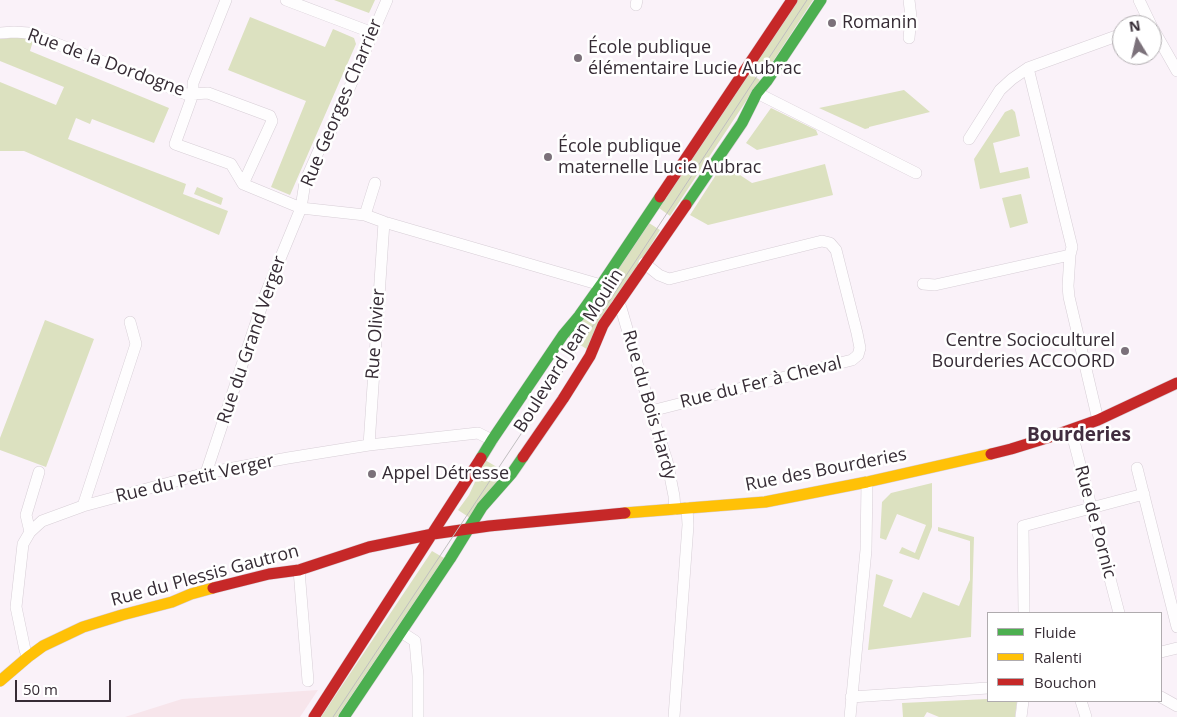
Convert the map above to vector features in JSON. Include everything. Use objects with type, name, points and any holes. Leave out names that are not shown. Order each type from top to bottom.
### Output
[{"type":"main road","name":"Boulevard Jean Moulin","points":[[314,717],[492,440],[563,335],[601,285],[792,0]]},
{"type":"main road","name":"Boulevard Jean Moulin","points":[[344,717],[450,558],[482,506],[512,474],[563,399],[590,356],[603,325],[742,123],[757,93],[821,0]]},
{"type":"main road","name":"Rue des Bourderies","points":[[468,529],[598,515],[764,502],[867,482],[1011,449],[1071,430],[1098,420],[1177,383]]},
{"type":"main road","name":"Rue du Plessis Gautron","points":[[0,681],[28,656],[59,638],[102,621],[172,602],[191,594],[269,574],[299,570],[369,547],[432,534],[468,529]]},
{"type":"street","points":[[226,0],[193,83],[193,94],[208,92],[270,116],[272,121],[243,184],[300,208],[365,216],[601,285]]},
{"type":"street","points":[[286,0],[373,33]]},
{"type":"street","name":"Rue Georges Charrier","points":[[300,208],[305,182],[318,150],[328,138],[387,0]]},
{"type":"street","points":[[909,0],[911,17],[909,38]]},
{"type":"street","points":[[1139,0],[1146,15]]},
{"type":"street","name":"Rue de la Dordogne","points":[[0,33],[29,33],[186,94],[193,94],[175,144],[231,164],[243,184]]},
{"type":"street","points":[[969,139],[1000,90],[1012,79],[1028,68],[1112,38]]},
{"type":"street","points":[[1162,45],[1177,71]]},
{"type":"street","points":[[1028,68],[1072,247],[1068,286],[1069,297],[1098,420]]},
{"type":"street","points":[[757,93],[916,173]]},
{"type":"street","points":[[365,216],[375,183]]},
{"type":"street","name":"Rue du Grand Verger","points":[[206,473],[266,293],[300,208]]},
{"type":"street","name":"Rue Olivier","points":[[369,445],[384,222]]},
{"type":"street","name":"Rue du Fer à Cheval","points":[[644,263],[659,275],[669,279],[822,241],[830,243],[836,250],[860,348],[858,355],[852,360],[651,411]]},
{"type":"street","points":[[923,284],[934,285],[1070,255]]},
{"type":"street","name":"Rue du Bois Hardy","points":[[617,304],[621,308],[667,461],[674,496],[688,525],[674,717]]},
{"type":"street","points":[[83,506],[136,344],[130,322]]},
{"type":"street","name":"Rue de Pornic","points":[[1071,430],[1119,612]]},
{"type":"street","name":"Rue du Petit Verger","points":[[30,532],[42,521],[83,506],[206,473],[369,445],[478,433],[492,440]]},
{"type":"street","points":[[1137,468],[1177,627]]},
{"type":"street","points":[[28,656],[16,607],[23,544],[30,532],[26,515],[40,472]]},
{"type":"street","points":[[850,717],[866,550],[867,482]]},
{"type":"street","points":[[1024,612],[1023,526],[1144,494]]},
{"type":"street","points":[[299,570],[308,681]]},
{"type":"street","points":[[401,632],[414,641],[418,676],[418,717]]},
{"type":"street","points":[[1162,652],[1177,648]]},
{"type":"street","points":[[851,697],[987,688]]},
{"type":"street","points":[[1162,698],[1177,706]]},
{"type":"street","points":[[1021,717],[1023,702]]},
{"type":"street","points":[[1081,702],[1086,717]]},
{"type":"shaded area","points":[[318,690],[300,717],[125,717],[182,699]]},
{"type":"green space","points":[[334,0],[375,0],[369,13]]},
{"type":"green space","points":[[797,0],[813,0],[764,75],[752,68]]},
{"type":"green space","points":[[250,17],[325,47],[333,29],[354,38],[356,44],[290,195],[271,187],[306,101],[228,70]]},
{"type":"green space","points":[[20,37],[33,41],[30,51],[169,108],[154,143],[92,119],[90,124],[76,118],[68,139],[186,184],[183,194],[228,211],[219,235],[24,151],[0,151],[0,82],[56,105],[64,87],[0,61],[0,39]]},
{"type":"green space","points":[[749,73],[760,80],[670,216],[659,208]]},
{"type":"green space","points":[[904,90],[930,112],[865,129],[819,108]]},
{"type":"green space","points":[[771,108],[816,130],[818,135],[757,150],[746,143]]},
{"type":"green space","points":[[1012,109],[1015,112],[1020,136],[993,143],[1000,173],[1028,167],[1030,178],[980,189],[974,159],[1005,112]]},
{"type":"green space","points":[[723,164],[735,172],[739,167],[743,170],[740,175],[752,183],[825,164],[833,195],[708,225],[690,215]]},
{"type":"green space","points":[[197,187],[223,198],[221,205],[194,194]]},
{"type":"green space","points":[[1021,194],[1028,223],[1010,228],[1002,198]]},
{"type":"green space","points":[[649,223],[660,230],[588,350],[567,336]]},
{"type":"green space","points":[[45,320],[94,339],[46,467],[0,450],[0,438]]},
{"type":"green space","points":[[485,460],[507,473],[470,518],[458,510],[469,495]]},
{"type":"green space","points":[[932,483],[932,527],[919,560],[899,553],[902,547],[915,553],[926,525],[897,514],[886,540],[880,538],[882,502],[891,493]]},
{"type":"green space","points":[[938,527],[974,537],[971,637],[868,650],[876,574],[893,580],[883,606],[911,618],[923,592],[959,606],[970,580],[970,541],[938,531]]},
{"type":"green space","points":[[432,551],[444,558],[337,717],[321,717]]},
{"type":"green space","points":[[987,699],[987,702],[1017,702],[1015,717],[939,717],[927,712],[924,717],[903,717],[902,703]]},
{"type":"tram line","points":[[333,717],[807,0]]},
{"type":"traffic: fast","points":[[686,205],[742,123],[757,93],[821,0]]},
{"type":"traffic: fast","points":[[481,458],[563,335],[601,285],[660,197]]},
{"type":"traffic: fast","points":[[344,717],[450,559],[482,507],[512,473],[523,457]]},
{"type":"traffic: slow","points":[[625,513],[765,502],[867,482],[991,454]]},
{"type":"traffic: slow","points":[[0,681],[43,646],[83,627],[172,602],[213,588]]},
{"type":"traffic: jam","points":[[660,197],[792,0]]},
{"type":"traffic: jam","points":[[523,457],[590,356],[603,325],[686,205]]},
{"type":"traffic: jam","points":[[991,454],[1053,436],[1098,420],[1177,383]]},
{"type":"traffic: jam","points":[[314,717],[481,458]]},
{"type":"traffic: jam","points":[[213,588],[269,574],[299,570],[369,547],[433,534],[489,526],[625,513]]},
{"type":"place","name":"Romanin","points":[[832,23]]},
{"type":"place","name":"École publique élémentaire Lucie Aubrac","points":[[578,58]]},
{"type":"place","name":"École publique maternelle Lucie Aubrac","points":[[548,157]]},
{"type":"place","name":"Centre Socioculturel Bourderies ACCOORD","points":[[1125,351]]},
{"type":"place","name":"Appel Détresse","points":[[372,474]]},
{"type":"district","name":"Bourderies","points":[[1079,436]]}]
